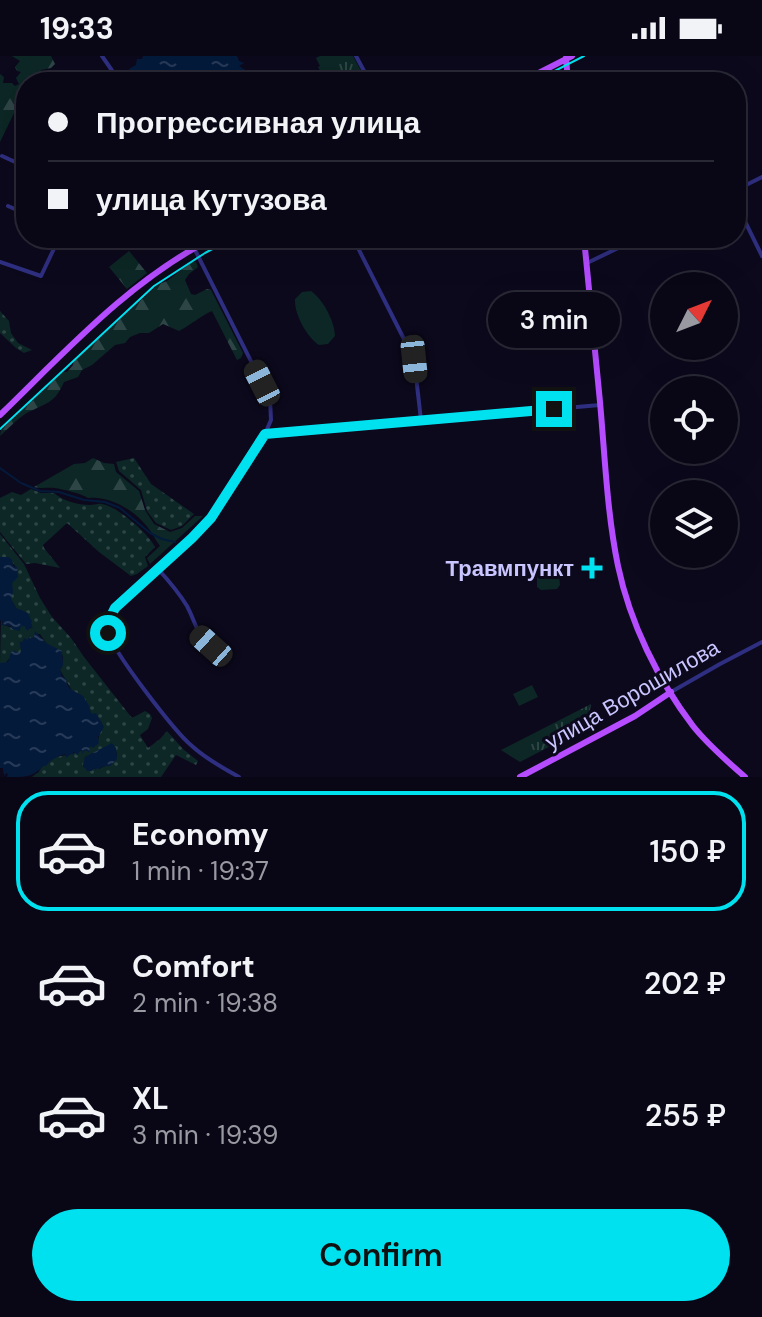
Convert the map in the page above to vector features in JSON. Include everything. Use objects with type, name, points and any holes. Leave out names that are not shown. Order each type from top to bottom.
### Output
[{"type":"main road","points":[[540,72],[568,57]]},
{"type":"main road","points":[[0,415],[126,296],[157,271],[194,248]]},
{"type":"main road","points":[[585,248],[618,566],[641,636],[671,692],[694,727],[718,754],[745,777]]},
{"type":"main road","name":"улица Ворошилова","points":[[520,777],[632,718],[671,692]]},
{"type":"street","points":[[2,156],[15,162]]},
{"type":"street","points":[[8,206],[16,210]]},
{"type":"street","points":[[746,223],[762,256]]},
{"type":"street","points":[[0,262],[41,276],[54,248]]},
{"type":"street","points":[[194,248],[270,399],[271,420],[211,518],[115,608],[108,622],[108,633],[120,655],[172,725],[191,745],[239,777]]},
{"type":"street","points":[[358,248],[414,359],[421,420]]},
{"type":"street","points":[[586,263],[618,248]]},
{"type":"street","points":[[265,434],[600,405]]},
{"type":"street","points":[[158,569],[188,609],[198,634],[211,646],[221,645]]},
{"type":"street","name":"улица Ворошилова","points":[[671,692],[762,642]]},
{"type":"green space","points":[[12,56],[51,56],[55,64],[41,72],[21,72],[15,67],[20,61]]},
{"type":"green space","points":[[353,56],[362,72],[321,72],[316,58]]},
{"type":"green space","points":[[0,74],[4,77],[3,83],[15,86],[16,114],[0,142]]},
{"type":"green space","points":[[129,251],[147,273],[127,289],[109,267]]},
{"type":"green space","points":[[196,262],[198,267],[185,280],[191,294],[211,290],[243,353],[241,358],[237,360],[212,311],[179,331],[163,324],[149,333],[140,333],[125,343],[115,345],[82,370],[78,377],[64,382],[53,399],[25,414],[0,436],[1,430],[63,372],[67,372],[74,361],[159,284]]},
{"type":"green space","points":[[311,291],[324,305],[333,324],[335,336],[328,344],[319,345],[310,337],[297,311],[295,299],[302,292]]},
{"type":"green space","points":[[0,311],[9,321],[11,333],[18,343],[32,350],[24,353],[0,333]]},
{"type":"green space","points":[[93,458],[114,464],[116,472],[139,491],[145,510],[154,524],[170,532],[182,528],[195,516],[203,516],[150,564],[147,558],[160,546],[144,522],[130,510],[105,499],[88,498],[55,488],[34,487],[74,464]]},
{"type":"green space","points":[[134,458],[151,484],[194,514],[182,526],[171,530],[156,523],[147,511],[141,490],[119,471],[116,462]]},
{"type":"green space","points":[[31,489],[54,493],[76,503],[108,506],[124,515],[140,528],[155,547],[145,557],[148,566],[131,576],[67,523],[43,545],[60,568],[26,564],[0,532],[0,498],[12,492],[21,495]]},
{"type":"green space","points":[[0,534],[24,564],[52,617],[132,718],[145,711],[150,714],[152,718],[148,729],[140,735],[148,748],[167,731],[198,761],[196,765],[176,755],[161,777],[32,777],[50,760],[97,745],[102,723],[84,700],[74,694],[60,670],[63,656],[40,634],[20,643],[20,653],[11,656],[5,664],[0,663],[1,619],[3,625],[19,630],[21,624],[28,630],[32,627],[28,614],[16,608],[11,599],[16,567],[8,557],[0,557]],"holes":[[[112,744],[116,750],[114,761],[99,769],[96,766],[91,771],[83,766],[85,757]]]},
{"type":"green space","points":[[556,571],[560,585],[557,589],[541,590],[537,587],[537,574]]},
{"type":"green space","points":[[532,685],[538,697],[519,706],[513,694]]},
{"type":"green space","points":[[591,704],[587,727],[520,762],[501,750]]},
{"type":"water","points":[[143,56],[237,56],[244,63],[239,66],[245,70],[131,72],[129,69],[136,65],[137,59]]},
{"type":"water","points":[[0,557],[9,557],[13,566],[17,567],[18,577],[12,583],[11,599],[16,608],[28,613],[33,629],[31,627],[27,631],[21,625],[20,631],[1,625]]},
{"type":"water","points":[[35,631],[46,643],[62,651],[62,676],[70,688],[83,696],[92,714],[96,713],[104,727],[98,737],[99,743],[93,748],[90,746],[89,752],[85,750],[82,754],[82,750],[77,756],[73,752],[66,758],[65,754],[32,774],[7,777],[8,774],[5,776],[3,772],[5,770],[0,768],[0,663],[8,662],[11,652],[20,653],[22,648],[19,641],[22,643],[24,638],[34,637]]},
{"type":"water","points":[[112,743],[117,759],[110,766],[87,771],[83,765],[85,757]]},
{"type":"waterway","points":[[0,468],[21,483],[40,491],[59,492],[120,508],[150,533],[175,542]]},
{"type":"tram line","points":[[553,72],[584,56]]},
{"type":"tram line","points":[[0,429],[154,286],[214,248]]},
{"type":"place","name":"Травмпункт","points":[[592,568]]},
{"type":"route","points":[[108,633],[108,622],[115,608],[204,527],[265,434],[554,409]]}]
